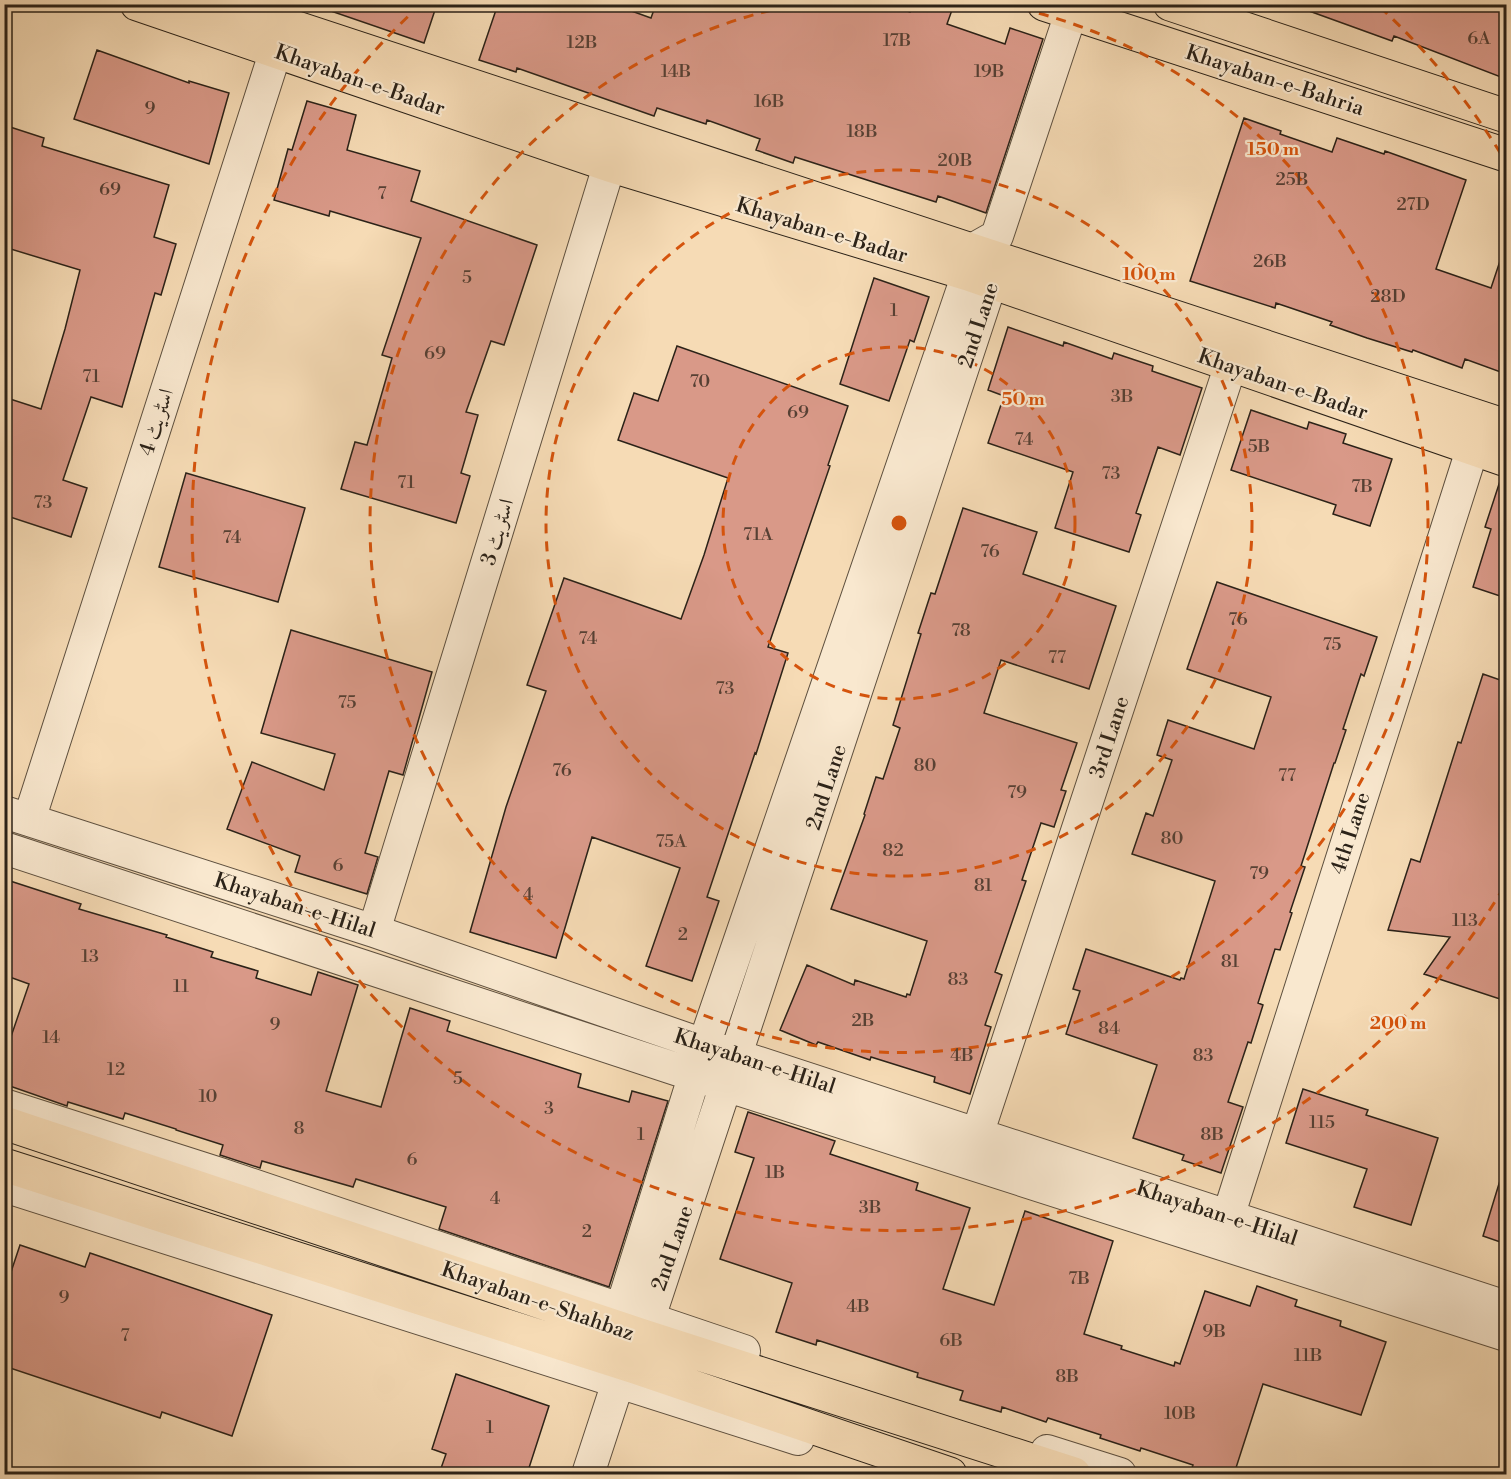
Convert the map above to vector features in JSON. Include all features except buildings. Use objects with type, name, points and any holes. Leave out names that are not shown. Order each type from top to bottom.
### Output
[{"type":"main road","name":"Khayaban-e-Badar","points":[[136,4],[280,38],[619,134],[986,260],[1236,352],[1472,450],[1506,460]]},
{"type":"main road","name":"Khayaban-e-Badar","points":[[224,4],[280,38],[609,165],[986,260]]},
{"type":"main road","name":"Khayaban-e-Bahria","points":[[1170,4],[1500,114]]},
{"type":"main road","name":"Khayaban-e-Bahria","points":[[1058,9],[1495,151]]},
{"type":"main road","points":[[1495,151],[1500,114]]},
{"type":"main road","name":"Khayaban-e-Badar","points":[[1236,352],[1506,426]]},
{"type":"main road","name":"Khayaban-e-Shahbaz","points":[[4,1123],[632,1323],[1074,1474]]},
{"type":"main road","name":"Khayaban-e-Shahbaz","points":[[4,1165],[621,1372],[950,1474]]},
{"type":"street","points":[[632,1323],[694,1075],[986,260],[1058,9]]},
{"type":"street","name":"اسٹریٹ 4","points":[[17,816],[280,38]]},
{"type":"street","name":"اسٹریٹ 3","points":[[374,931],[619,134]]},
{"type":"street","name":"2nd Lane","points":[[632,1323],[737,1055],[986,260]]},
{"type":"street","name":"3rd Lane","points":[[978,1135],[1236,352]]},
{"type":"street","name":"4th Lane","points":[[1228,1217],[1472,450]]},
{"type":"street","name":"Khayaban-e-Hilal","points":[[17,816],[374,931],[704,1045],[1506,1307]]},
{"type":"street","points":[[58,866],[69,832]]},
{"type":"street","points":[[4,848],[694,1075],[1506,1335]]},
{"type":"street","points":[[4,1105],[224,1175],[632,1323],[1120,1474]]},
{"type":"street","points":[[4,1186],[621,1372],[908,1474]]},
{"type":"street","points":[[588,1474],[621,1372]]}]
